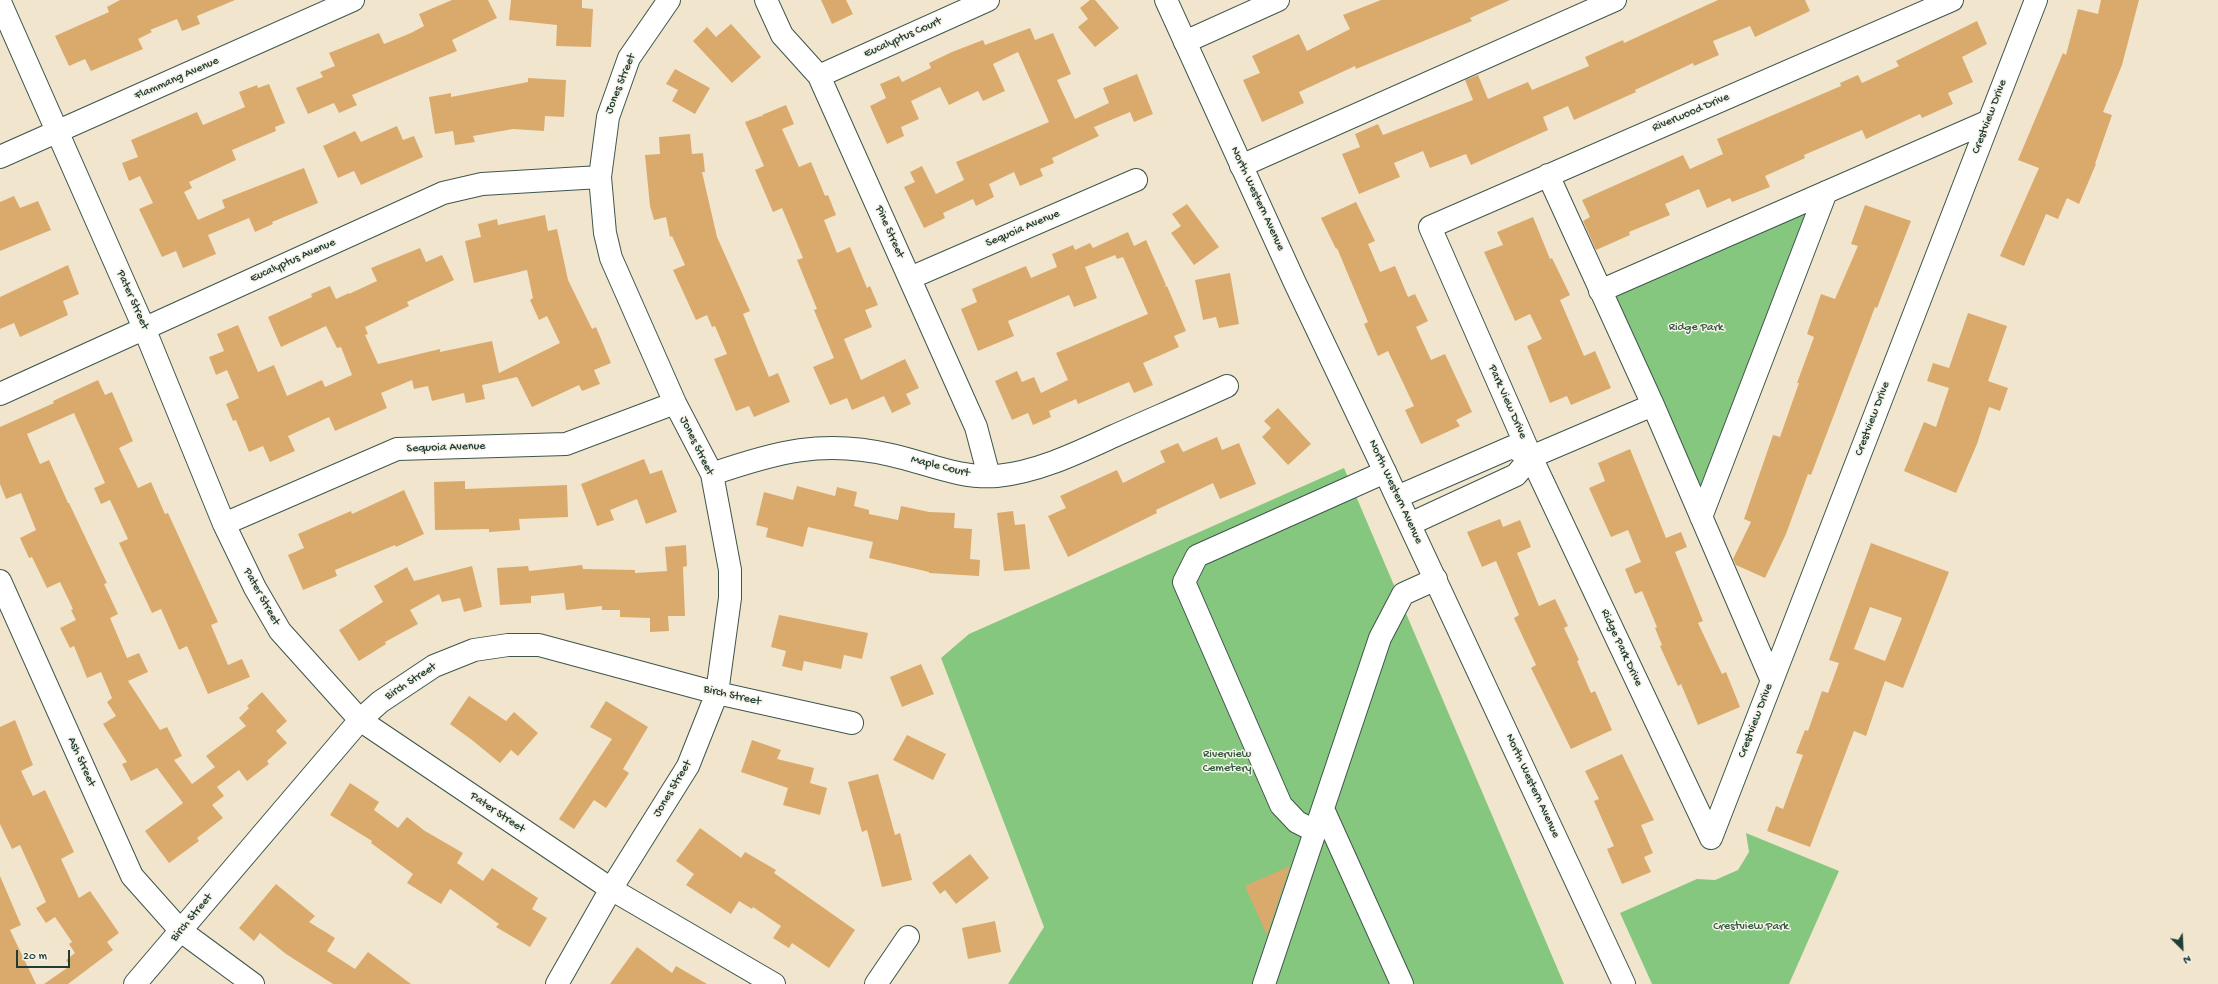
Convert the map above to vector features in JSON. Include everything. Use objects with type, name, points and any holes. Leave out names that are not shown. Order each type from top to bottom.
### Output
[{"type":"street","name":"Flammang Avenue","points":[[0,157],[353,0]]},
{"type":"street","name":"Pine Street","points":[[766,0],[782,35],[819,76],[976,427],[988,476]]},
{"type":"street","name":"Eucalyptus Court","points":[[819,76],[988,0]]},
{"type":"street","name":"North Western Avenue","points":[[1166,0],[1624,984]]},
{"type":"street","points":[[1185,42],[1278,0]]},
{"type":"street","points":[[1242,166],[1615,0]]},
{"type":"street","name":"Riverwood Drive","points":[[1430,227],[1952,0]]},
{"type":"street","name":"Crestview Drive","points":[[1711,838],[2036,0]]},
{"type":"street","name":"Jones Street","points":[[557,984],[611,889],[688,766],[717,694],[730,598],[730,570],[712,474],[675,403],[611,258],[605,234],[600,177],[608,117],[629,58],[665,1]]},
{"type":"street","name":"Pater Street","points":[[0,2],[56,132],[144,328],[224,524],[255,588],[280,631],[360,720],[611,889],[774,984]]},
{"type":"street","points":[[1600,290],[1989,120]]},
{"type":"street","points":[[1548,175],[1653,405],[1772,681]]},
{"type":"street","name":"Eucalyptus Avenue","points":[[0,394],[443,193],[482,184],[600,177]]},
{"type":"street","name":"Sequoia Avenue","points":[[910,278],[1136,180]]},
{"type":"street","points":[[1701,517],[1826,192]]},
{"type":"street","name":"Park View Drive","points":[[1430,227],[1531,457]]},
{"type":"street","name":"Maple Court","points":[[712,474],[762,457],[795,450],[843,446],[891,455],[966,476],[988,476],[1038,467],[1070,456],[1227,386]]},
{"type":"street","name":"Sequoia Avenue","points":[[224,524],[397,449],[566,444],[675,403]]},
{"type":"street","points":[[1410,524],[1516,475],[1531,457],[1653,405]]},
{"type":"street","points":[[1397,497],[1512,447],[1531,457]]},
{"type":"street","name":"Ridge Park Drive","points":[[1531,457],[1711,838]]},
{"type":"street","points":[[1315,831],[1297,822],[1281,805],[1184,582],[1197,556],[1385,472]]},
{"type":"street","points":[[1264,984],[1380,638],[1403,594],[1436,579]]},
{"type":"street","name":"Ash Street","points":[[0,581],[132,876],[181,931],[253,984]]},
{"type":"street","name":"Birch Street","points":[[135,984],[360,720],[380,702],[434,666],[474,650],[508,645],[539,645],[717,694],[852,723]]},
{"type":"street","points":[[1323,809],[1402,984]]},
{"type":"street","points":[[876,984],[908,937]]},
{"type":"green space","name":"Ridge Park","points":[[1826,192],[1701,517],[1600,291]]},
{"type":"green space","name":"Riverview Cemetery","points":[[1344,468],[1564,984],[1008,984],[1044,927],[941,658],[969,634]]},
{"type":"green space","name":"Crestview Park","points":[[1746,833],[1839,871],[1789,984],[1652,984],[1620,913],[1697,879],[1715,880],[1738,870],[1749,852]]},
{"type":"building","points":[[120,0],[235,0],[197,16],[200,24],[182,31],[177,19],[150,30],[152,32],[138,39],[143,49],[91,71],[85,59],[69,66],[55,36],[109,12],[107,7]]},
{"type":"building","points":[[452,0],[488,0],[497,18],[452,40],[457,51],[352,95],[357,105],[339,113],[334,103],[308,114],[296,88],[323,77],[320,72],[335,66],[329,53],[379,33],[384,44],[411,33],[424,26],[419,14]]},
{"type":"building","points":[[511,0],[582,0],[582,8],[593,9],[591,47],[556,46],[557,25],[509,20]]},
{"type":"building","points":[[821,0],[846,0],[853,14],[832,24]]},
{"type":"building","points":[[1090,0],[1095,0],[1119,28],[1095,47],[1078,27],[1088,19],[1080,8]]},
{"type":"building","points":[[1381,0],[1510,0],[1470,18],[1472,21],[1356,69],[1355,66],[1299,92],[1304,103],[1262,122],[1243,80],[1260,73],[1252,56],[1299,34],[1307,51],[1350,29],[1343,15]]},
{"type":"building","points":[[1718,0],[1805,0],[1810,11],[1755,37],[1750,26],[1713,41],[1719,55],[1694,66],[1693,63],[1635,90],[1636,92],[1574,120],[1568,106],[1543,117],[1548,130],[1471,165],[1466,154],[1430,168],[1423,151],[1394,163],[1400,177],[1359,194],[1342,154],[1360,147],[1355,134],[1378,124],[1383,135],[1473,100],[1465,80],[1478,75],[1488,99],[1528,82],[1532,90],[1589,66],[1585,57],[1623,40],[1624,43]]},
{"type":"building","points":[[2101,0],[2139,0],[2122,65],[2103,112],[2112,115],[2096,164],[2079,204],[2067,198],[2058,219],[2046,214],[2024,266],[2000,256],[2039,168],[2018,160],[2063,53],[2066,55],[2078,9],[2098,14]]},
{"type":"building","points":[[1977,21],[1987,44],[1962,57],[1973,82],[1948,93],[1953,104],[1922,118],[1920,114],[1866,139],[1862,130],[1804,155],[1805,158],[1765,176],[1770,187],[1732,202],[1730,198],[1707,208],[1699,189],[1665,204],[1670,215],[1629,232],[1630,235],[1596,250],[1583,221],[1590,217],[1582,200],[1683,155],[1690,169],[1723,154],[1717,139],[1841,86],[1840,83],[1858,75],[1862,83],[1899,66],[1896,61]]},
{"type":"building","points":[[731,24],[761,57],[732,83],[693,41],[707,27],[716,37]]},
{"type":"building","points":[[1030,28],[1035,40],[1053,33],[1071,74],[1057,80],[1075,119],[1109,103],[1103,88],[1137,74],[1153,114],[1134,122],[1130,112],[1094,127],[1099,136],[1052,158],[1054,163],[1040,169],[1043,176],[1020,186],[1014,172],[989,184],[994,197],[976,206],[973,199],[943,213],[945,218],[924,228],[904,187],[915,182],[910,172],[922,166],[936,194],[964,180],[956,162],[1049,122],[1018,52],[993,64],[1005,91],[983,101],[978,91],[949,105],[940,87],[911,101],[919,119],[901,127],[904,136],[887,144],[870,106],[886,98],[880,84],[899,76],[902,82],[931,68],[929,63],[952,52],[983,40],[985,45]]},
{"type":"building","points":[[675,69],[710,88],[695,114],[672,101],[678,90],[666,84]]},
{"type":"building","points":[[528,78],[566,80],[564,117],[545,116],[544,131],[513,129],[473,136],[475,142],[455,145],[453,131],[435,134],[429,97],[451,93],[451,97],[528,82]]},
{"type":"building","points":[[269,84],[285,123],[275,127],[276,131],[232,150],[236,160],[189,182],[192,188],[184,192],[198,220],[225,208],[222,200],[304,168],[318,203],[272,222],[273,224],[255,232],[249,218],[208,235],[216,254],[183,268],[176,251],[162,257],[139,209],[153,203],[140,176],[129,181],[122,163],[138,157],[131,140],[197,112],[203,125],[245,107],[239,92],[257,85],[258,88]]},
{"type":"building","points":[[786,105],[794,124],[782,129],[799,167],[811,162],[825,196],[828,195],[836,215],[824,220],[837,253],[850,247],[867,288],[870,286],[878,305],[865,310],[872,327],[844,339],[861,380],[905,359],[919,388],[906,394],[911,404],[892,413],[884,396],[852,410],[847,398],[830,405],[813,367],[834,358],[814,310],[817,309],[797,260],[803,258],[782,208],[773,212],[755,170],[764,166],[745,122],[761,116],[763,117],[762,115]]},
{"type":"building","points":[[397,126],[403,140],[414,136],[423,157],[361,185],[354,171],[338,178],[323,146],[355,131],[361,142]]},
{"type":"building","points":[[690,134],[692,154],[703,153],[705,172],[702,172],[717,237],[750,311],[743,314],[769,377],[778,373],[790,402],[754,417],[749,406],[736,411],[714,359],[727,354],[715,326],[712,327],[707,315],[696,320],[673,270],[685,265],[672,236],[670,237],[666,217],[654,220],[650,206],[645,155],[660,154],[659,137]]},
{"type":"building","points":[[14,196],[20,208],[38,201],[51,230],[0,251],[0,202]]},
{"type":"building","points":[[1356,202],[1375,241],[1368,244],[1380,272],[1395,266],[1408,297],[1415,294],[1428,321],[1416,327],[1431,360],[1445,354],[1472,412],[1456,420],[1460,426],[1421,444],[1405,410],[1414,406],[1388,351],[1378,356],[1364,324],[1368,322],[1337,248],[1336,249],[1321,218]]},
{"type":"building","points":[[1187,204],[1219,247],[1194,265],[1171,233],[1181,226],[1172,214]]},
{"type":"building","points":[[1865,205],[1911,221],[1877,308],[1875,307],[1811,475],[1808,474],[1786,534],[1765,578],[1736,565],[1733,559],[1751,522],[1744,519],[1773,435],[1780,437],[1799,383],[1797,383],[1814,337],[1807,334],[1821,294],[1835,299],[1858,246],[1851,244]]},
{"type":"building","points":[[545,215],[548,231],[557,229],[568,280],[592,329],[596,327],[611,363],[594,370],[600,384],[582,391],[579,385],[532,407],[517,377],[482,385],[485,399],[466,403],[464,393],[432,401],[428,386],[414,389],[412,380],[381,393],[387,408],[335,431],[329,417],[288,436],[295,451],[270,462],[263,446],[249,452],[236,420],[233,421],[226,404],[239,398],[227,370],[216,375],[209,357],[224,351],[217,334],[238,325],[258,372],[274,365],[287,396],[322,380],[325,387],[352,375],[341,347],[337,348],[326,326],[281,347],[268,317],[312,297],[311,294],[330,286],[336,299],[349,294],[377,281],[371,268],[420,248],[426,262],[442,255],[454,280],[407,302],[409,306],[365,327],[368,334],[365,335],[378,364],[440,349],[440,352],[492,341],[499,373],[560,343],[547,316],[539,320],[530,300],[533,298],[527,270],[474,283],[465,241],[481,237],[478,224],[497,219],[498,225]]},
{"type":"building","points":[[1533,217],[1550,259],[1552,258],[1570,295],[1560,300],[1584,356],[1595,351],[1611,388],[1571,405],[1567,396],[1550,403],[1527,346],[1542,339],[1530,314],[1515,321],[1484,252],[1503,245],[1497,232]]},
{"type":"building","points":[[1128,232],[1134,246],[1146,240],[1166,285],[1164,287],[1167,286],[1186,331],[1174,336],[1179,347],[1143,363],[1153,385],[1134,393],[1129,382],[1078,404],[1076,399],[1049,411],[1051,417],[1033,425],[1028,413],[1012,420],[995,381],[1017,371],[1022,382],[1034,377],[1041,393],[1068,380],[1056,353],[1148,314],[1123,257],[1117,259],[1115,255],[1085,267],[1097,298],[1074,307],[1069,295],[1008,321],[1014,336],[978,351],[961,309],[977,302],[972,289],[1026,266],[1031,278],[1057,267],[1052,254],[1073,245],[1075,250],[1090,243],[1093,248]]},
{"type":"building","points":[[68,265],[79,294],[63,301],[68,315],[20,337],[14,323],[0,329],[0,297]]},
{"type":"building","points":[[1230,273],[1239,324],[1219,328],[1216,317],[1203,320],[1195,280]]},
{"type":"building","points":[[1968,313],[2007,326],[1988,381],[2008,388],[2000,411],[1989,407],[1977,444],[1956,493],[1904,471],[1924,422],[1936,427],[1949,388],[1927,381],[1933,363],[1949,368]]},
{"type":"building","points":[[98,380],[105,395],[112,392],[133,441],[119,448],[138,488],[151,482],[165,514],[168,513],[218,622],[211,625],[228,665],[242,659],[250,677],[208,694],[187,646],[179,650],[161,609],[152,613],[119,543],[128,539],[110,500],[101,504],[94,488],[105,483],[74,413],[27,434],[40,464],[49,460],[107,583],[104,584],[118,614],[110,618],[127,658],[139,653],[148,672],[128,681],[160,730],[167,727],[182,756],[174,760],[192,784],[215,767],[206,756],[246,726],[239,718],[249,708],[247,706],[262,692],[287,721],[276,731],[287,743],[267,761],[269,764],[247,781],[239,770],[217,787],[224,796],[212,805],[223,818],[197,838],[199,841],[169,863],[145,831],[183,803],[157,768],[131,781],[122,764],[127,762],[103,724],[116,716],[107,702],[112,698],[101,672],[87,678],[74,646],[70,648],[60,628],[76,620],[71,610],[73,609],[60,582],[47,588],[32,557],[29,558],[20,538],[36,530],[21,493],[6,499],[0,484],[0,427],[54,403],[53,401]]},
{"type":"building","points":[[1278,408],[1311,444],[1288,465],[1262,437],[1271,428],[1264,421]]},
{"type":"building","points":[[1217,437],[1222,450],[1239,443],[1256,484],[1220,499],[1213,483],[1156,510],[1157,513],[1068,557],[1048,516],[1066,508],[1060,496],[1117,470],[1123,483],[1165,462],[1160,451],[1178,443],[1183,452]]},
{"type":"building","points":[[1630,449],[1666,538],[1681,532],[1687,547],[1675,552],[1703,621],[1698,623],[1722,674],[1726,672],[1740,707],[1698,725],[1681,684],[1678,686],[1660,646],[1662,645],[1655,628],[1657,627],[1642,591],[1635,594],[1625,569],[1641,562],[1628,530],[1611,537],[1589,488],[1605,481],[1598,463]]},
{"type":"building","points":[[644,459],[650,474],[662,470],[677,512],[646,524],[637,499],[610,510],[614,520],[597,526],[581,484]]},
{"type":"building","points":[[465,481],[465,489],[567,485],[568,517],[519,519],[520,530],[489,532],[489,529],[435,530],[434,482]]},
{"type":"building","points":[[797,486],[835,496],[837,487],[857,492],[854,506],[869,510],[869,514],[898,520],[901,506],[929,512],[955,513],[954,528],[972,529],[970,559],[980,560],[979,576],[929,573],[869,558],[873,542],[808,527],[803,547],[766,537],[768,528],[756,525],[764,492],[793,500]]},
{"type":"building","points":[[404,490],[424,534],[396,547],[395,545],[335,570],[337,576],[303,590],[288,555],[304,548],[298,534],[351,511],[352,514]]},
{"type":"building","points":[[1013,511],[1015,525],[1025,524],[1030,569],[1004,571],[997,513]]},
{"type":"building","points":[[1500,519],[1503,527],[1520,520],[1531,547],[1517,553],[1539,606],[1555,599],[1568,626],[1564,628],[1579,660],[1577,661],[1591,693],[1595,691],[1612,730],[1571,749],[1531,668],[1536,665],[1514,618],[1519,615],[1496,561],[1482,567],[1467,532]]},
{"type":"building","points":[[1871,543],[1949,572],[1903,688],[1885,681],[1866,736],[1854,731],[1810,847],[1767,831],[1776,806],[1783,809],[1803,755],[1796,753],[1805,730],[1808,731],[1822,691],[1828,693],[1839,663],[1829,660]],"holes":[[[1870,607],[1902,618],[1885,661],[1854,649]]]},
{"type":"building","points":[[686,545],[687,566],[683,567],[685,616],[668,616],[669,631],[650,632],[650,618],[620,617],[620,610],[602,610],[602,606],[566,610],[564,593],[531,596],[531,603],[500,605],[497,568],[528,566],[529,571],[582,565],[583,569],[635,570],[635,573],[667,571],[665,547]]},
{"type":"building","points":[[472,566],[482,607],[464,612],[460,598],[442,602],[439,594],[410,610],[418,624],[385,642],[386,644],[359,661],[339,630],[383,602],[374,586],[407,567],[414,581]]},
{"type":"building","points":[[779,615],[868,633],[862,659],[844,655],[841,669],[804,661],[802,671],[782,666],[786,651],[771,647]]},
{"type":"building","points":[[921,664],[934,694],[902,707],[890,677]]},
{"type":"building","points":[[469,696],[506,721],[514,712],[538,733],[518,756],[511,750],[500,763],[450,724]]},
{"type":"building","points":[[606,701],[648,727],[623,769],[629,773],[606,808],[594,800],[574,829],[559,819],[612,739],[590,727]]},
{"type":"building","points":[[15,720],[33,765],[21,771],[33,796],[45,790],[74,852],[61,859],[79,898],[90,891],[119,933],[107,942],[113,950],[68,984],[44,984],[70,966],[66,960],[75,953],[69,944],[72,942],[55,917],[46,923],[36,908],[46,902],[20,845],[12,849],[0,824],[0,727]]},
{"type":"building","points":[[907,735],[946,754],[933,780],[893,760]]},
{"type":"building","points":[[752,740],[781,750],[777,759],[814,768],[810,783],[827,788],[820,815],[783,805],[788,788],[741,772]]},
{"type":"building","points":[[1622,754],[1654,820],[1641,825],[1653,853],[1644,857],[1651,872],[1622,884],[1607,849],[1614,846],[1594,801],[1599,799],[1585,771]]},
{"type":"building","points":[[878,774],[895,835],[900,833],[912,880],[882,887],[867,830],[862,832],[848,782]]},
{"type":"building","points":[[350,783],[379,802],[374,810],[398,828],[407,817],[425,831],[463,853],[457,863],[483,881],[492,868],[538,898],[532,909],[547,918],[530,947],[496,927],[499,924],[450,889],[441,904],[407,883],[413,874],[371,843],[372,841],[330,815]]},
{"type":"building","points":[[700,828],[741,858],[745,852],[776,870],[774,873],[855,930],[829,968],[792,943],[789,948],[773,938],[781,926],[753,907],[752,909],[739,901],[731,914],[686,885],[694,874],[676,861]]},
{"type":"building","points":[[970,854],[989,878],[956,904],[945,890],[940,894],[932,883]]},
{"type":"building","points":[[1290,866],[1267,935],[1245,886]]},
{"type":"building","points":[[0,876],[21,925],[10,930],[36,984],[0,984]]},
{"type":"building","points":[[276,884],[315,916],[309,922],[335,938],[327,951],[355,969],[368,952],[411,984],[333,984],[286,954],[260,933],[254,941],[239,928]]},
{"type":"building","points":[[995,921],[1001,952],[968,959],[962,928]]},
{"type":"building","points":[[637,947],[672,973],[676,966],[707,984],[610,984]]}]
